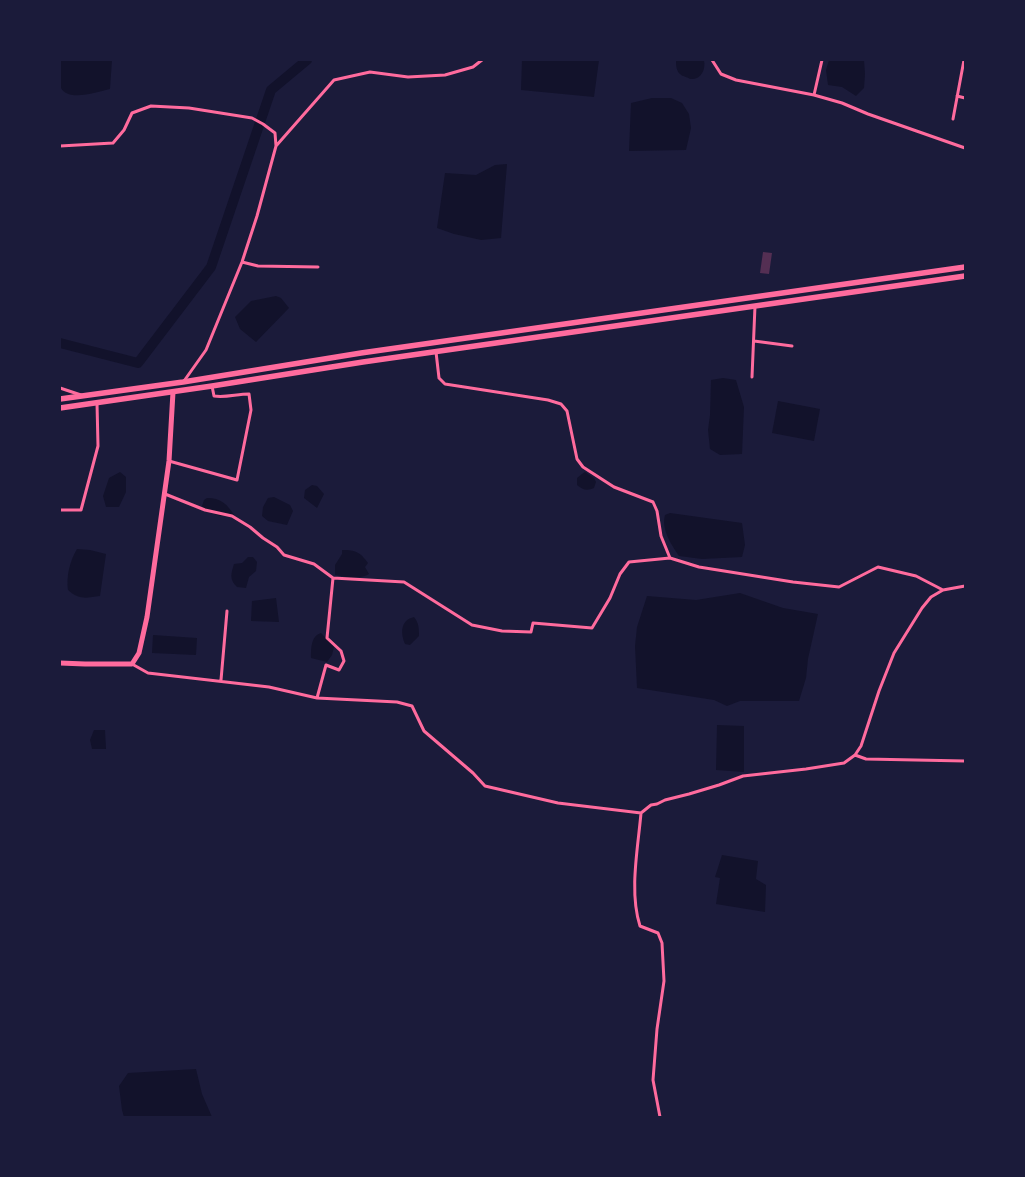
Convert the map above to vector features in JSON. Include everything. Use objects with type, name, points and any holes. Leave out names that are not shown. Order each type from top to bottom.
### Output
[{"type":"main road","points":[[965,267],[361,353],[183,382],[61,399],[62,408],[965,276]]},
{"type":"main road","points":[[955,269],[957,277]]},
{"type":"main road","points":[[259,370],[260,378]]},
{"type":"main road","points":[[60,663],[132,664],[139,653],[147,618],[165,494],[173,392]]},
{"type":"street","points":[[276,146],[334,80],[370,72],[408,77],[445,75],[473,67],[482,60]]},
{"type":"street","points":[[712,60],[722,74],[736,80],[814,95],[842,103],[965,148]]},
{"type":"street","points":[[814,95],[822,60]]},
{"type":"street","points":[[953,119],[964,60]]},
{"type":"street","points":[[957,96],[965,98]]},
{"type":"street","points":[[60,146],[113,143],[124,130],[132,113],[151,106],[189,108],[252,118],[275,133],[276,146],[242,262],[206,350],[183,382]]},
{"type":"street","points":[[242,262],[258,266],[318,267]]},
{"type":"street","points":[[752,377],[755,306]]},
{"type":"street","points":[[754,341],[792,346]]},
{"type":"street","points":[[436,352],[439,378],[445,384],[548,400],[561,404],[567,412],[577,459],[583,467],[614,487],[653,502],[657,511],[661,536],[670,558]]},
{"type":"street","points":[[169,461],[237,480],[251,410],[249,394],[214,396],[212,386]]},
{"type":"street","points":[[60,388],[84,396]]},
{"type":"street","points":[[60,510],[81,510],[98,446],[97,403]]},
{"type":"street","points":[[165,494],[205,510],[232,516],[250,527],[284,554],[314,564],[332,578],[404,582],[472,625],[502,631],[531,632],[533,623],[592,628],[610,598],[620,574],[629,562],[670,558],[699,567],[793,582],[839,587],[878,567],[916,576],[943,590]]},
{"type":"street","points":[[317,698],[326,665],[339,670],[344,661],[341,651],[327,638],[332,578]]},
{"type":"street","points":[[132,664],[148,673],[269,687],[317,698],[397,702],[412,706],[424,731],[473,773],[485,786],[558,802],[641,812],[651,805],[712,788],[743,776],[844,763],[855,755],[861,746],[878,691],[894,652],[927,602],[931,597],[943,590],[965,586]]},
{"type":"street","points":[[221,680],[228,612]]},
{"type":"street","points":[[855,755],[866,759],[965,761]]},
{"type":"street","points":[[641,812],[634,882],[636,915],[640,926],[658,933],[662,943],[664,981],[657,1029],[653,1080],[660,1117]]},
{"type":"shaded area","points":[[60,60],[112,60],[110,89],[84,95],[65,92],[61,88],[60,82]]},
{"type":"shaded area","points":[[522,60],[599,60],[594,97],[521,90]]},
{"type":"shaded area","points":[[676,60],[704,60],[702,74],[694,79],[682,76],[676,67]]},
{"type":"shaded area","points":[[829,60],[864,60],[864,88],[856,96],[842,87],[828,85],[826,70]]},
{"type":"shaded area","points":[[652,98],[671,98],[682,103],[689,114],[691,128],[686,150],[629,151],[631,103]]},
{"type":"shaded area","points":[[507,164],[501,238],[481,240],[437,228],[445,173],[476,175],[495,165]]},
{"type":"shaded area","points":[[276,296],[281,298],[289,308],[256,342],[240,329],[235,317],[251,301]]},
{"type":"shaded area","points":[[723,378],[736,380],[744,407],[742,454],[720,455],[710,449],[708,430],[711,380]]},
{"type":"shaded area","points":[[778,401],[820,409],[814,441],[772,433]]},
{"type":"shaded area","points":[[120,472],[126,477],[126,492],[119,507],[106,507],[103,496],[109,478]]},
{"type":"shaded area","points":[[585,472],[594,478],[596,482],[594,488],[589,490],[585,490],[577,485],[577,478]]},
{"type":"shaded area","points":[[312,485],[317,486],[324,494],[317,508],[304,498],[305,490]]},
{"type":"shaded area","points":[[274,497],[290,505],[293,511],[287,525],[268,521],[262,516],[263,507],[268,498]]},
{"type":"shaded area","points":[[207,498],[223,502],[234,515],[220,516],[205,511],[202,506]]},
{"type":"shaded area","points":[[670,513],[742,523],[745,545],[742,557],[702,559],[679,556],[664,526],[665,515]]},
{"type":"shaded area","points":[[77,549],[106,554],[100,596],[83,598],[68,590],[69,569]]},
{"type":"shaded area","points":[[342,550],[351,550],[363,556],[368,563],[365,567],[369,574],[356,577],[335,575],[335,565],[342,554]]},
{"type":"shaded area","points":[[248,557],[253,557],[257,562],[256,571],[249,577],[246,588],[237,587],[231,576],[234,564],[242,563]]},
{"type":"shaded area","points":[[740,593],[783,608],[818,614],[808,659],[806,678],[799,701],[740,701],[727,706],[714,700],[637,688],[635,646],[637,627],[647,596],[696,600]]},
{"type":"shaded area","points":[[276,598],[279,622],[251,621],[252,601]]},
{"type":"shaded area","points":[[414,617],[418,624],[419,636],[410,645],[405,644],[402,635],[404,624]]},
{"type":"shaded area","points":[[321,633],[334,647],[332,655],[327,662],[311,658],[313,640]]},
{"type":"shaded area","points":[[153,635],[197,638],[196,655],[152,653]]},
{"type":"shaded area","points":[[717,725],[744,726],[744,772],[716,770]]},
{"type":"shaded area","points":[[94,730],[105,730],[106,749],[92,749],[90,740]]},
{"type":"shaded area","points":[[722,855],[758,861],[756,879],[766,885],[765,912],[716,904],[720,878],[715,877]]},
{"type":"shaded area","points":[[196,1069],[202,1094],[212,1117],[124,1117],[119,1086],[128,1073]]},
{"type":"building","points":[[763,252],[772,253],[769,274],[760,273]]},
{"type":"waterway","points":[[60,343],[138,363],[211,267],[271,90],[307,60]]}]
